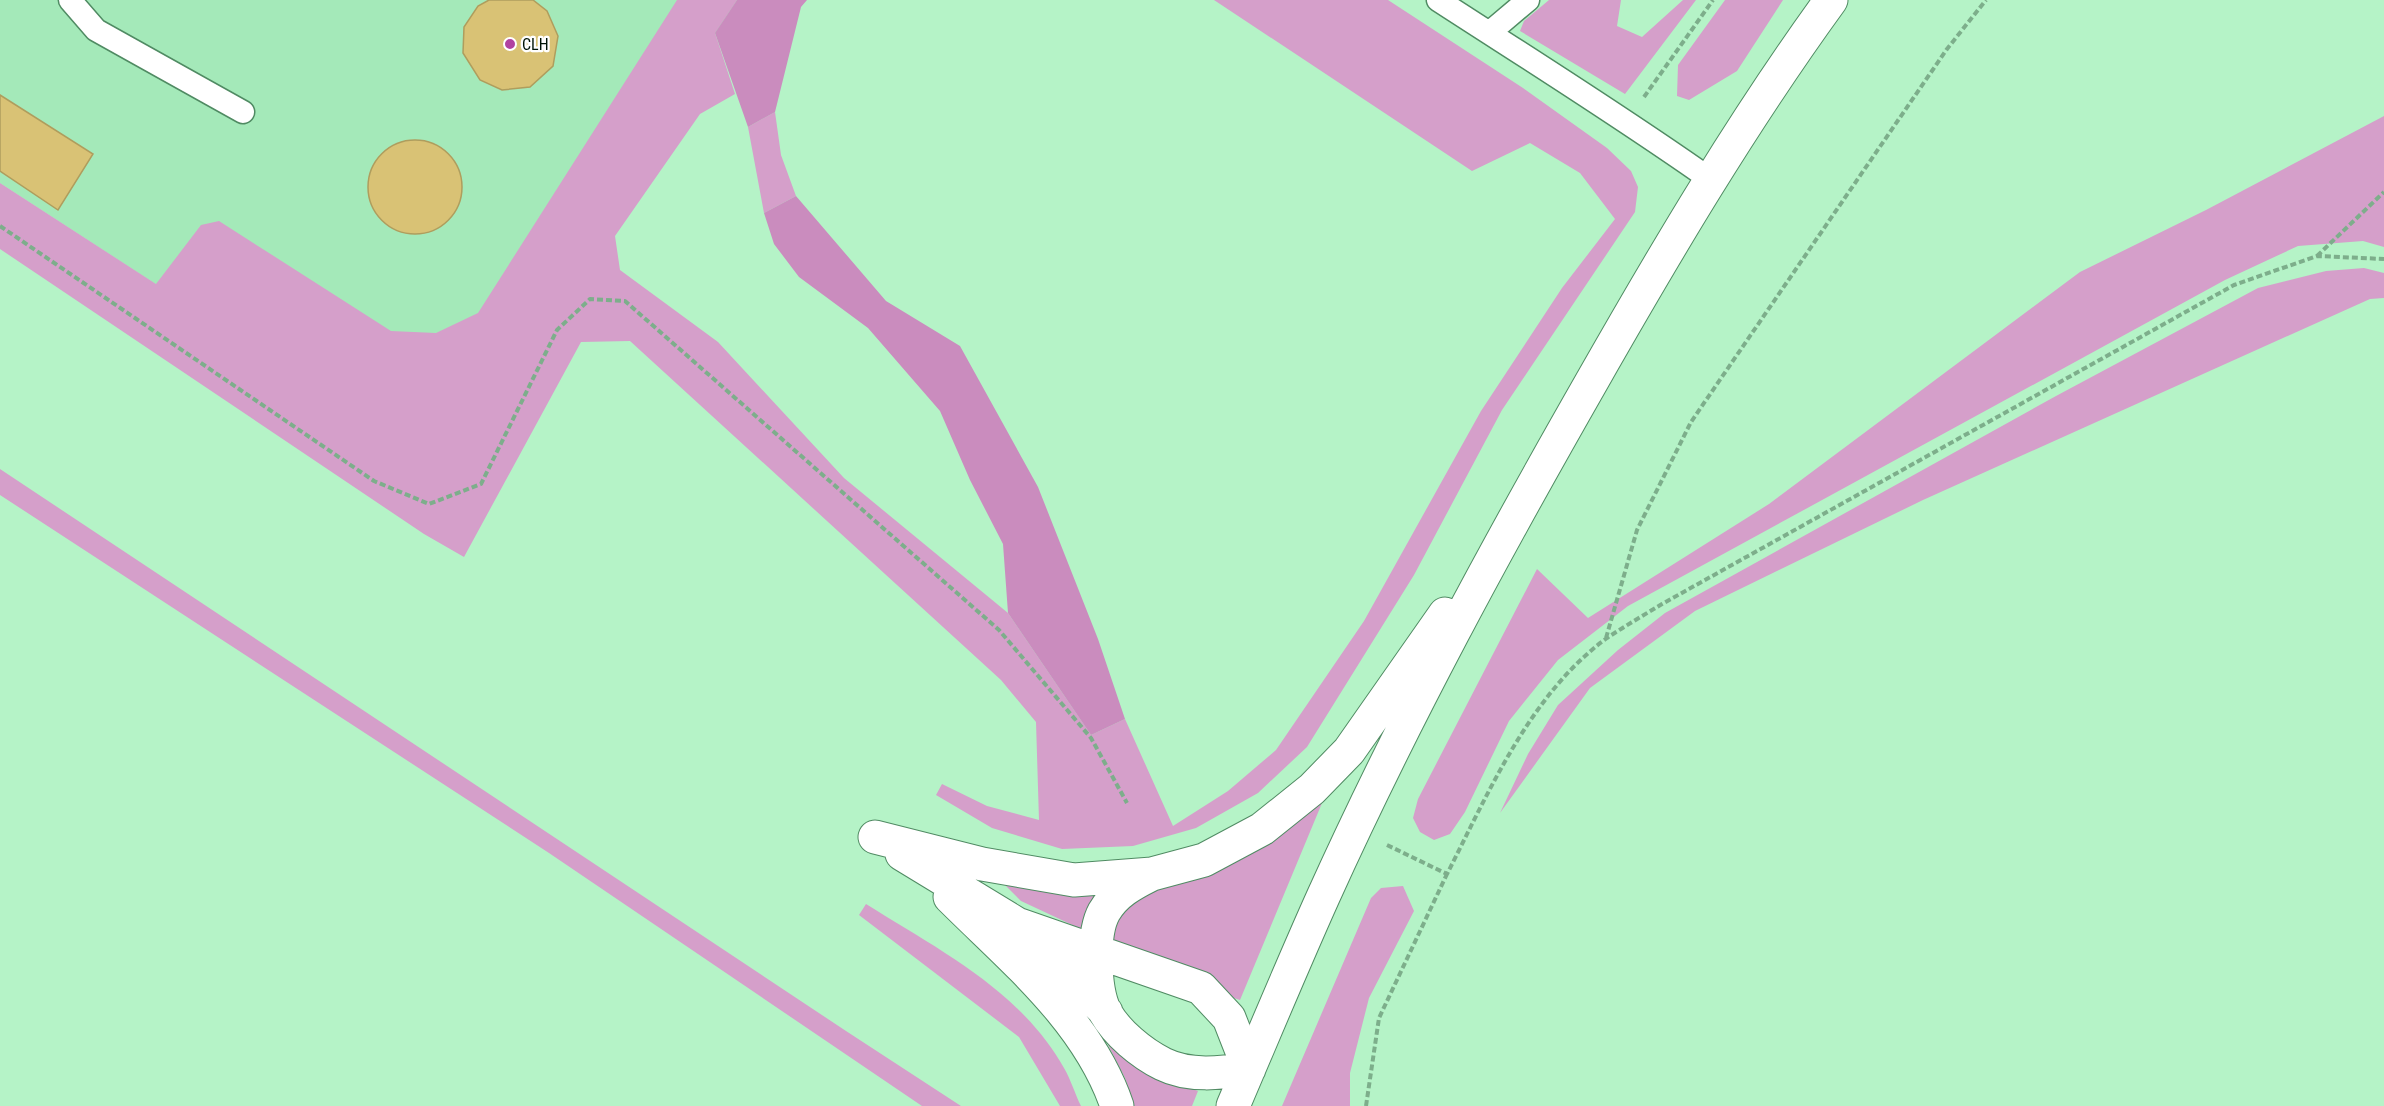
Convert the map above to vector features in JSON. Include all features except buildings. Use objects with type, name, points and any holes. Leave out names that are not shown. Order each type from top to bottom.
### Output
[{"type":"street","points":[[1233,1106],[1355,829],[1408,720],[1525,500],[1639,300],[1711,180],[1831,0]]},
{"type":"street","points":[[1249,1069],[1209,1074],[1164,1065],[1136,1048],[1106,1012],[1017,924],[875,837],[982,864],[1074,880],[1152,874],[1204,860],[1262,829],[1349,751],[1525,500]]},
{"type":"street","points":[[917,863],[1060,1008],[1095,1055],[1117,1106]]},
{"type":"street","points":[[1106,1012],[1098,986],[1096,949],[1104,913],[1123,889],[1152,874]]},
{"type":"street","points":[[1017,924],[1096,949],[1201,988],[1229,1018],[1249,1069]]},
{"type":"lane","points":[[70,0],[96,30],[243,112]]},
{"type":"lane","points":[[1437,0],[1627,121],[1711,180]]},
{"type":"lane","points":[[1489,33],[1528,0]]},
{"type":"path","points":[[1627,121],[1713,0]]},
{"type":"path","points":[[1606,639],[1637,530],[1691,422],[1947,49],[1986,0]]},
{"type":"path","points":[[2317,256],[2384,192]]},
{"type":"path","points":[[0,226],[374,481],[429,504],[481,484],[557,330],[590,299],[625,301],[999,630],[1091,738],[1126,803]]},
{"type":"path","points":[[1366,1106],[1379,1018],[1447,874],[1523,731],[1566,676],[1606,639],[1662,604],[2234,285],[2317,256],[2384,259]]},
{"type":"path","points":[[1355,829],[1447,874]]},
{"type":"shaded area","points":[[0,0],[737,0],[433,464],[0,183]]},
{"type":"shaded area","points":[[677,0],[737,0],[715,33],[735,94],[700,114],[615,236],[620,270],[718,342],[844,478],[1008,613],[1091,735],[1125,719],[1173,826],[1228,791],[1276,750],[1364,621],[1481,411],[1562,288],[1615,219],[1580,173],[1530,143],[1472,171],[1214,0],[1388,0],[1523,88],[1607,148],[1631,171],[1638,187],[1635,212],[1502,410],[1414,575],[1307,747],[1258,793],[1196,828],[1133,846],[1062,849],[992,828],[936,795],[942,784],[987,806],[1039,820],[1036,722],[1001,680],[630,341],[581,342],[464,557],[424,534],[0,249],[0,183],[156,284],[201,225],[219,221],[391,331],[436,333],[478,313]]},
{"type":"shaded area","points":[[737,0],[807,0],[801,7],[775,112],[748,127],[715,33]]},
{"type":"shaded area","points":[[1549,0],[1621,0],[1617,26],[1642,37],[1683,0],[1696,0],[1625,94],[1520,31],[1524,21]]},
{"type":"shaded area","points":[[1725,0],[1783,0],[1737,71],[1689,100],[1677,96],[1678,65]]},
{"type":"shaded area","points":[[775,112],[781,155],[796,196],[764,213],[748,127]]},
{"type":"shaded area","points":[[2384,116],[2384,247],[2363,241],[2298,246],[2225,280],[1628,606],[1558,660],[1509,721],[1465,812],[1450,834],[1434,840],[1420,832],[1413,818],[1418,799],[1537,569],[1588,618],[1769,504],[2080,272],[2206,210]]},
{"type":"shaded area","points":[[796,196],[886,301],[960,346],[1038,487],[1098,639],[1125,719],[1091,735],[1008,613],[1003,544],[970,480],[940,411],[868,328],[799,277],[774,244],[764,213]]},
{"type":"shaded area","points":[[2364,268],[2384,273],[2384,298],[2370,299],[1923,500],[1695,611],[1590,688],[1500,813],[1528,754],[1558,705],[1618,650],[1665,613],[2056,396],[2258,288],[2326,271]]},
{"type":"shaded area","points":[[0,469],[961,1106],[922,1106],[549,853],[0,495]]},
{"type":"shaded area","points":[[1327,791],[1240,1000],[1234,998],[1207,973],[1108,939],[1117,918],[1137,894]]},
{"type":"shaded area","points":[[996,876],[1102,891],[1089,909],[1081,929],[1021,901]]},
{"type":"shaded area","points":[[1403,886],[1414,911],[1369,998],[1350,1073],[1350,1106],[1282,1106],[1371,898],[1381,888]]},
{"type":"shaded area","points":[[866,904],[976,974],[1025,1016],[1046,1040],[1064,1068],[1081,1106],[1060,1106],[1019,1037],[859,915]]},
{"type":"shaded area","points":[[1096,1021],[1156,1075],[1198,1091],[1192,1106],[1134,1106],[1125,1078]]},
{"type":"place","name":"CLH","points":[[510,44]]}]
